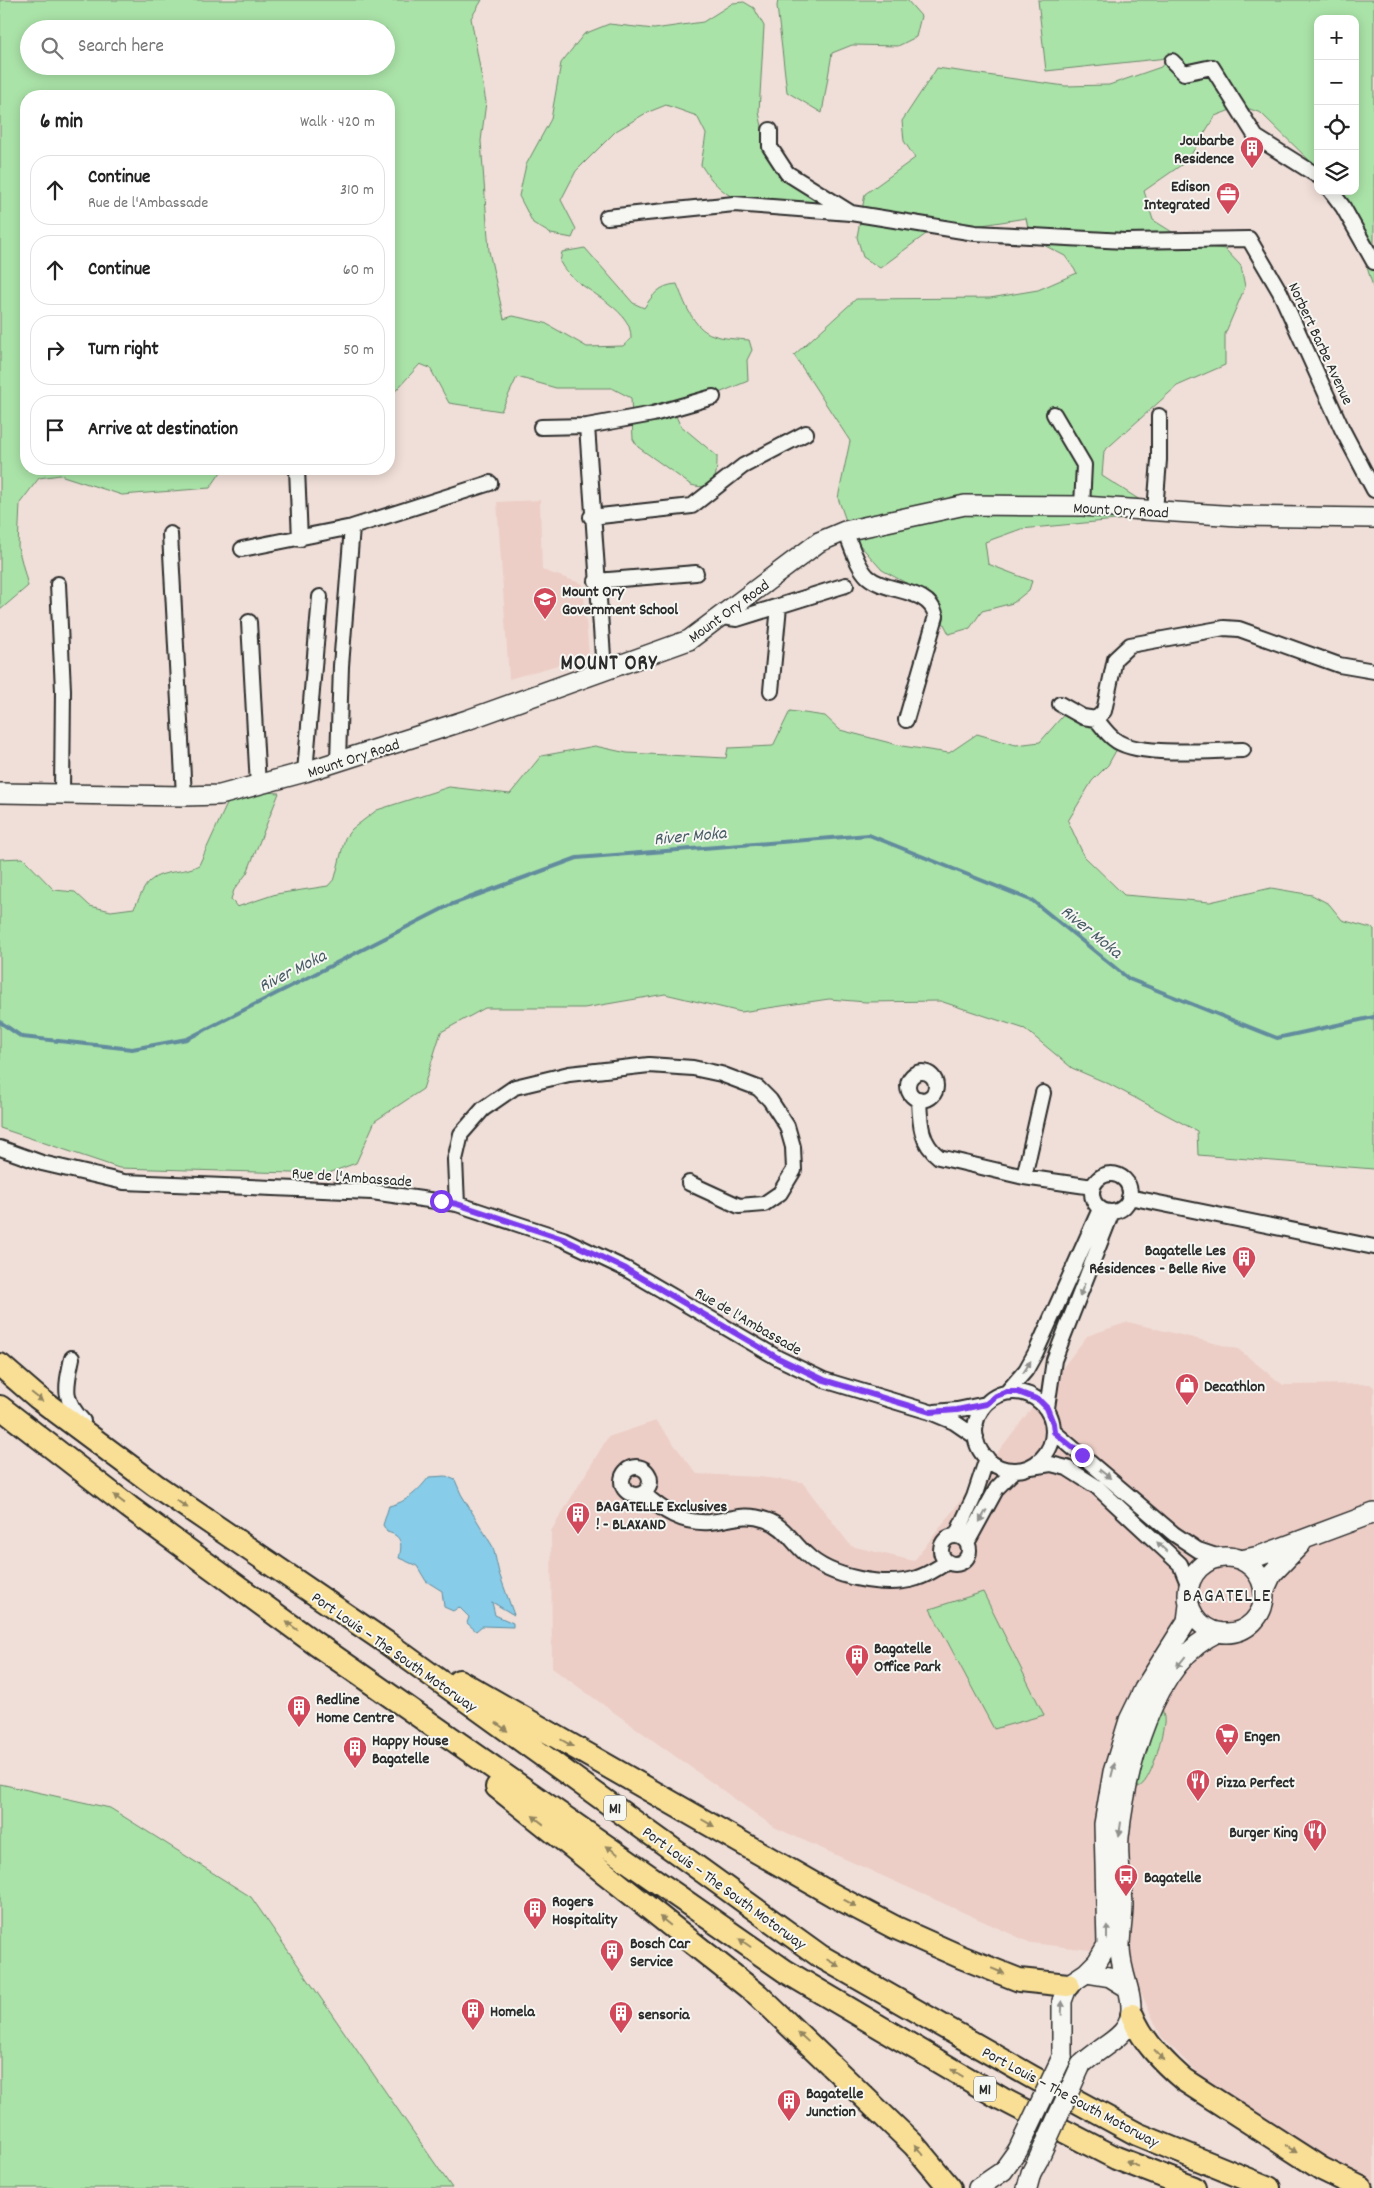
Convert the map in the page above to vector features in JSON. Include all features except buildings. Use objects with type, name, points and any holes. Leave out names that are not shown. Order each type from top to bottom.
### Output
[{"type":"highway","name":"Port Louis – The South Motorway","points":[[0,1365],[36,1397],[155,1485],[387,1643],[820,1956],[1032,2077],[1137,2134],[1268,2188]]},
{"type":"highway","name":"Port Louis – The South Motorway","points":[[0,1407],[129,1506],[316,1644],[785,1971],[1002,2099],[1116,2158],[1194,2188]]},
{"type":"highway","points":[[387,1643],[428,1664],[833,1895],[894,1927],[1018,1980],[1077,1979]]},
{"type":"highway","points":[[316,1644],[758,1995],[914,2145],[950,2188]]},
{"type":"highway","points":[[1132,2015],[1139,2032],[1170,2068],[1184,2080],[1322,2169],[1361,2188]]},
{"type":"main road","name":"Mount Ory Road","points":[[0,794],[62,793],[184,796],[220,794],[258,786],[306,772],[338,760],[467,720],[689,640],[819,542],[845,531],[965,505],[1082,506],[1238,516],[1374,518]]},
{"type":"main road","points":[[978,2188],[1003,2171],[1018,2150],[1062,2057],[1062,2001],[1077,1979],[1098,1962],[1107,1945],[1104,1824],[1107,1796],[1121,1742],[1144,1689],[1187,1621],[1189,1586],[1200,1567],[1219,1557],[1241,1560],[1259,1556],[1374,1513]]},
{"type":"main road","points":[[1189,1605],[1200,1622],[1218,1632],[1229,1633],[1248,1626],[1261,1611],[1264,1591],[1272,1574],[1311,1535]]},
{"type":"main road","points":[[1241,1560],[1257,1573],[1264,1591]]},
{"type":"main road","points":[[1027,2188],[1031,2173],[1081,2065],[1120,2035],[1127,2028],[1132,2015],[1120,1946],[1123,1906],[1119,1839],[1131,1771],[1143,1731],[1156,1702],[1175,1669],[1192,1648],[1218,1632]]},
{"type":"main road","points":[[1077,1979],[1110,1977],[1128,1988]]},
{"type":"street","points":[[1172,61],[1184,73],[1212,67],[1256,137],[1314,173]]},
{"type":"street","points":[[770,130],[770,147],[786,173],[851,213]]},
{"type":"street","points":[[1334,195],[1343,207],[1374,262]]},
{"type":"street","points":[[607,217],[734,204],[851,213]]},
{"type":"street","name":"Norbert Barbe Avenue","points":[[851,213],[975,233],[1125,240],[1249,239],[1280,292],[1342,429],[1374,490]]},
{"type":"street","points":[[541,427],[586,426],[653,414],[713,397]]},
{"type":"street","points":[[1054,414],[1084,464],[1082,506]]},
{"type":"street","points":[[1154,511],[1159,460],[1158,416]]},
{"type":"street","points":[[586,426],[604,671]]},
{"type":"street","points":[[592,517],[692,506],[743,466],[806,433]]},
{"type":"street","points":[[297,475],[300,539]]},
{"type":"street","points":[[242,549],[300,539],[352,527],[490,483]]},
{"type":"street","points":[[338,760],[341,666],[352,527]]},
{"type":"street","points":[[845,531],[867,576],[880,584],[920,598],[934,608],[936,616],[906,720]]},
{"type":"street","points":[[170,534],[184,796]]},
{"type":"street","points":[[596,582],[696,572]]},
{"type":"street","points":[[58,584],[63,690],[62,793]]},
{"type":"street","points":[[721,617],[737,619],[846,585]]},
{"type":"street","points":[[306,772],[320,597]]},
{"type":"street","points":[[771,691],[779,606]]},
{"type":"street","points":[[249,622],[258,786]]},
{"type":"street","points":[[1096,719],[1104,711],[1115,659],[1122,650],[1130,645],[1224,628],[1239,629],[1339,665],[1374,671]]},
{"type":"street","points":[[1060,704],[1083,717],[1096,719],[1114,740],[1130,748],[1157,751],[1243,750]]},
{"type":"street","points":[[457,1204],[454,1160],[461,1134],[483,1109],[515,1086],[569,1074],[649,1065],[692,1068],[721,1074],[758,1088],[770,1100],[787,1126],[793,1148],[794,1170],[780,1193],[764,1204],[739,1206],[689,1183]]},
{"type":"street","points":[[1024,1177],[1043,1093]]},
{"type":"street","points":[[919,1099],[923,1135],[930,1150],[939,1157],[1024,1177],[1093,1187]]},
{"type":"street","name":"Rue de l'Ambassade","points":[[0,1148],[42,1163],[124,1182],[372,1192],[457,1204],[563,1239],[626,1269],[778,1358],[824,1380],[930,1412],[954,1422],[976,1437]]},
{"type":"street","points":[[1113,1174],[1119,1176],[1128,1185],[1129,1197],[1123,1208],[1106,1211],[1092,1199],[1093,1187],[1101,1177],[1113,1174]]},
{"type":"street","points":[[1129,1197],[1374,1247]]},
{"type":"street","points":[[1007,1392],[1026,1370],[1036,1352],[1106,1211]]},
{"type":"street","points":[[961,1540],[998,1488],[1021,1469],[1039,1461],[1047,1453],[1052,1443],[1053,1423],[1047,1408],[1054,1360],[1106,1211]]},
{"type":"street","points":[[72,1358],[66,1387],[70,1408],[94,1432],[155,1485]]},
{"type":"street","points":[[1047,1408],[1029,1394],[1007,1392],[996,1396],[986,1404],[979,1414],[976,1425],[976,1437],[979,1448],[987,1458],[1002,1468],[1021,1469],[1051,1464],[1067,1468],[1085,1478],[1141,1526],[1180,1564],[1189,1586]]},
{"type":"street","points":[[930,1412],[957,1410],[986,1404]]},
{"type":"street","points":[[1054,1432],[1119,1485],[1174,1534],[1198,1550],[1219,1557]]},
{"type":"street","points":[[961,1540],[987,1458]]},
{"type":"street","points":[[643,1493],[665,1512],[688,1522],[711,1522],[732,1516],[749,1516],[767,1520],[786,1531],[807,1556],[829,1568],[863,1581],[890,1582],[918,1578],[948,1562]]},
{"type":"street","points":[[947,1538],[961,1540],[969,1552],[965,1560],[956,1564],[948,1562],[942,1555],[941,1546],[947,1538]]},
{"type":"shaded area","name":"Mount Ory Government School","points":[[540,500],[542,570],[583,584],[589,656],[509,679],[497,502]]},
{"type":"shaded area","name":"Bagatelle","points":[[1128,1322],[1238,1349],[1283,1385],[1370,1384],[1374,1387],[1374,2188],[1355,2181],[1224,2100],[1161,2036],[1123,1954],[1031,1943],[774,1827],[552,1668],[551,1531],[608,1437],[656,1421],[697,1474],[759,1477],[802,1482],[851,1546],[914,1561],[1087,1336]]},
{"type":"green space","points":[[0,0],[482,0],[471,18],[486,102],[481,141],[489,251],[504,319],[513,316],[545,323],[587,347],[623,346],[631,339],[629,327],[623,316],[577,281],[560,262],[562,252],[585,248],[633,303],[644,308],[661,289],[677,284],[690,314],[706,332],[731,339],[749,340],[752,350],[747,360],[748,381],[719,393],[685,398],[678,405],[676,416],[680,425],[717,456],[715,476],[713,481],[706,486],[691,485],[638,447],[633,439],[631,398],[612,388],[556,388],[517,377],[501,411],[449,403],[430,368],[420,364],[395,391],[395,90],[20,90],[20,475],[60,475],[39,478],[20,503],[18,547],[28,586],[0,610]]},
{"type":"green space","points":[[778,0],[907,0],[921,16],[916,37],[898,46],[852,45],[832,53],[822,113],[787,92],[777,6]]},
{"type":"green space","points":[[1038,0],[1374,0],[1374,290],[1348,205],[1340,195],[1359,195],[1359,15],[1314,15],[1314,165],[1261,113],[1241,106],[1215,116],[1187,161],[1144,191],[1153,220],[1193,245],[1225,249],[1241,266],[1245,287],[1225,334],[1225,365],[1177,386],[1104,451],[1102,476],[1151,507],[1148,517],[1021,529],[985,542],[988,564],[1032,581],[1029,590],[1013,603],[982,611],[970,628],[949,634],[930,596],[882,570],[851,535],[838,498],[850,441],[794,355],[856,299],[990,298],[1038,290],[1077,273],[1065,256],[1030,238],[1026,218],[926,234],[880,268],[863,257],[857,237],[865,194],[915,158],[904,141],[902,121],[937,68],[1065,86],[1109,85],[1161,67],[1167,58],[1046,71]]},
{"type":"green space","points":[[744,2],[754,8],[764,26],[759,112],[766,146],[818,199],[811,207],[737,200],[726,193],[713,181],[701,165],[706,134],[697,116],[666,105],[646,113],[616,131],[576,171],[561,200],[576,229],[572,238],[551,234],[533,223],[519,196],[526,165],[551,119],[561,63],[584,34],[609,24],[654,29],[703,22],[733,3]]},
{"type":"green space","points":[[60,475],[219,475],[210,488],[122,495]]},
{"type":"green space","points":[[790,711],[825,716],[840,730],[902,746],[949,753],[977,734],[1016,745],[1040,742],[1067,711],[1086,720],[1118,747],[1108,765],[1092,781],[1068,821],[1084,856],[1124,895],[1210,902],[1271,888],[1312,895],[1329,904],[1342,920],[1374,929],[1374,1169],[1198,1155],[1197,1131],[1109,1084],[1072,1068],[1025,1029],[940,1001],[866,1002],[829,999],[741,1012],[665,994],[584,1008],[485,1008],[441,1032],[423,1089],[375,1121],[356,1163],[326,1174],[119,1168],[0,1128],[0,859],[23,858],[54,890],[75,892],[90,906],[111,911],[134,908],[145,887],[155,877],[187,870],[199,865],[227,804],[252,794],[279,793],[247,873],[234,890],[231,899],[237,907],[276,894],[328,886],[335,878],[345,838],[352,829],[377,810],[449,787],[510,794],[541,756],[595,746],[627,753],[726,758],[728,748],[773,746]]},
{"type":"green space","points":[[983,1592],[1044,1715],[994,1729],[930,1609]]},
{"type":"green space","points":[[1161,1703],[1164,1721],[1158,1749],[1147,1778],[1138,1787],[1135,1783]]},
{"type":"green space","points":[[0,1784],[110,1808],[251,1897],[452,2188],[0,2188]]},
{"type":"water","points":[[446,1476],[455,1480],[461,1494],[493,1547],[499,1573],[514,1615],[492,1602],[495,1615],[513,1623],[513,1627],[482,1626],[476,1631],[467,1623],[469,1617],[459,1607],[453,1611],[444,1607],[442,1591],[426,1581],[417,1566],[399,1558],[401,1549],[399,1539],[387,1532],[383,1525],[389,1506],[401,1502],[412,1495],[429,1477]]},
{"type":"waterway","name":"River Moka","points":[[0,1022],[22,1037],[132,1049],[187,1039],[450,905],[577,858],[869,835],[1033,901],[1129,979],[1277,1038],[1374,1017]]},
{"type":"place","name":"Joubarbe Residence","points":[[1252,169]]},
{"type":"place","name":"Edison Integrated","points":[[1228,215]]},
{"type":"place","name":"Mount Ory Government School","points":[[545,620]]},
{"type":"place","name":"Bagatelle Les Résidences - Belle Rive","points":[[1244,1279]]},
{"type":"place","name":"Decathlon","points":[[1187,1406]]},
{"type":"place","name":"BAGATELLE Exclusives ! - BLAXAND","points":[[578,1535]]},
{"type":"place","name":"Bagatelle Office Park","points":[[857,1677]]},
{"type":"place","name":"Redline Home Centre","points":[[299,1728]]},
{"type":"place","name":"Engen","points":[[1227,1756]]},
{"type":"place","name":"Happy House Bagatelle","points":[[355,1769]]},
{"type":"place","name":"Pizza Perfect","points":[[1198,1802]]},
{"type":"place","name":"Burger King","points":[[1315,1852]]},
{"type":"place","name":"Bagatelle","points":[[1126,1897]]},
{"type":"place","name":"Rogers Hospitality","points":[[535,1930]]},
{"type":"place","name":"Bosch Car Service","points":[[612,1972]]},
{"type":"place","name":"Homela","points":[[473,2031]]},
{"type":"place","name":"sensoria","points":[[621,2034]]},
{"type":"place","name":"Bagatelle Junction","points":[[789,2122]]},
{"type":"district","name":"MOUNT ORY","points":[[609,662]]},
{"type":"district","name":"BAGATELLE","points":[[1227,1594]]},
{"type":"route","points":[[441,1201],[457,1204],[563,1239],[626,1269],[778,1358],[824,1380],[930,1412],[957,1410],[986,1404],[996,1396],[1007,1392],[1029,1394],[1047,1408],[1051,1415],[1054,1432],[1067,1445],[1082,1455]]}]
